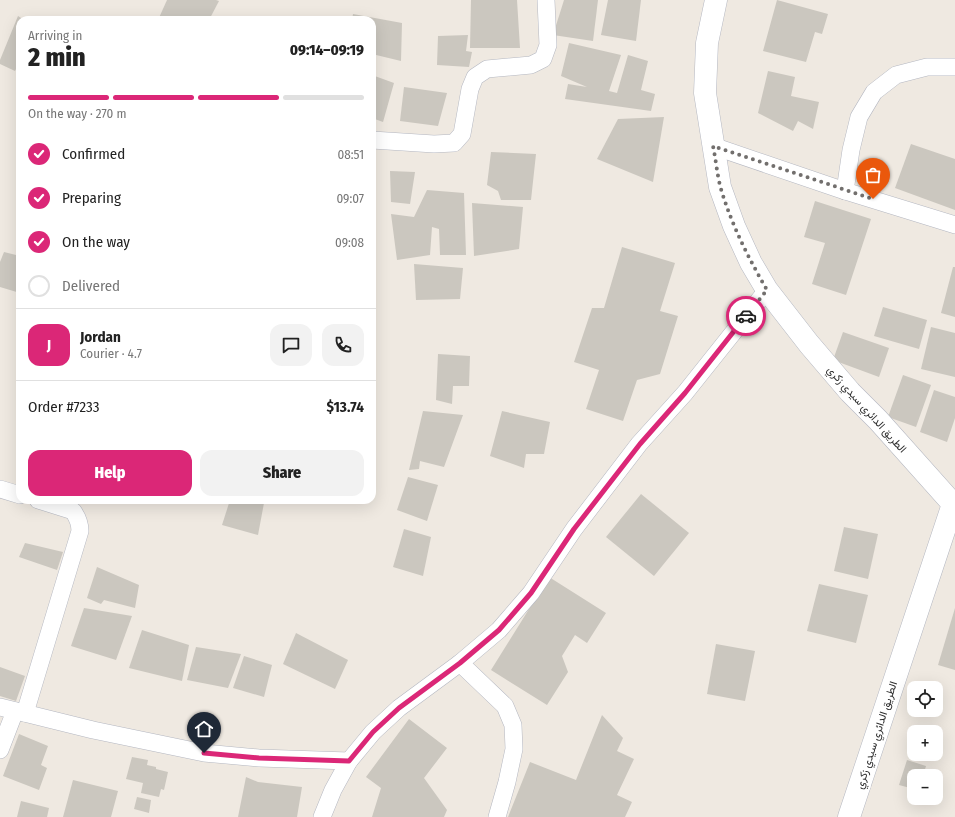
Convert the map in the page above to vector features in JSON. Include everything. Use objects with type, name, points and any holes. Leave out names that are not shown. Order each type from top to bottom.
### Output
[{"type":"street","points":[[376,140],[434,144],[454,143],[462,134],[470,90],[475,77],[487,69],[531,65],[543,59],[548,45],[546,0]]},
{"type":"street","name":"الطريق الدائري سيدي زكري","points":[[716,0],[707,43],[704,92],[720,187],[734,226],[751,263],[767,290],[809,344],[850,392],[954,502],[849,817]]},
{"type":"street","points":[[845,191],[851,150],[859,117],[874,92],[896,75],[927,67],[955,67]]},
{"type":"street","points":[[713,146],[845,191],[955,225]]},
{"type":"street","points":[[322,817],[333,790],[349,761],[373,732],[399,708],[460,663],[499,630],[531,593],[574,529],[617,473],[640,444],[685,393],[767,290]]},
{"type":"street","points":[[0,489],[16,494]]},
{"type":"street","points":[[0,750],[80,531],[78,517],[73,511],[51,504]]},
{"type":"street","points":[[460,663],[505,706],[513,726],[514,749],[498,817]]},
{"type":"street","points":[[14,710],[93,730],[204,753],[259,758],[349,761]]},
{"type":"building","points":[[167,0],[219,1],[211,16],[160,16]]},
{"type":"building","points":[[471,0],[517,0],[520,48],[470,48]]},
{"type":"building","points":[[564,0],[598,0],[593,41],[553,35]]},
{"type":"building","points":[[608,0],[641,0],[636,41],[601,35]]},
{"type":"building","points":[[777,0],[828,14],[822,34],[815,32],[806,62],[763,51]]},
{"type":"building","points":[[353,14],[364,16],[353,16]]},
{"type":"building","points":[[376,18],[402,23],[401,61],[376,55]]},
{"type":"building","points":[[16,21],[15,71],[0,64],[0,60]]},
{"type":"building","points":[[468,35],[466,51],[472,52],[469,67],[437,65],[438,36]]},
{"type":"building","points":[[569,43],[621,55],[609,91],[617,93],[628,55],[648,61],[641,90],[655,94],[651,111],[565,99],[568,84],[587,87],[561,76]]},
{"type":"building","points":[[768,71],[795,77],[791,96],[819,102],[813,129],[798,121],[793,131],[758,113]]},
{"type":"building","points":[[376,76],[394,83],[383,122],[376,119]]},
{"type":"building","points":[[404,87],[447,93],[438,126],[400,121]]},
{"type":"building","points":[[664,117],[653,182],[597,159],[618,119]]},
{"type":"building","points":[[911,144],[955,159],[955,210],[895,188]]},
{"type":"building","points":[[491,152],[536,154],[531,200],[501,200],[498,191],[487,185]]},
{"type":"building","points":[[390,171],[415,172],[410,204],[391,202]]},
{"type":"building","points":[[427,190],[464,193],[466,255],[440,255],[439,229],[432,227],[430,255],[397,260],[391,214],[414,217]]},
{"type":"building","points":[[815,201],[871,219],[846,295],[812,284],[825,243],[804,237]]},
{"type":"building","points":[[472,203],[523,207],[519,249],[474,256]]},
{"type":"building","points":[[622,247],[675,263],[660,311],[678,316],[660,374],[637,380],[623,421],[586,409],[599,370],[574,362],[592,308],[604,308]]},
{"type":"building","points":[[4,252],[16,255],[16,292],[0,287],[0,262]]},
{"type":"building","points":[[414,264],[463,268],[460,299],[416,300]]},
{"type":"building","points":[[953,267],[955,267],[955,317],[941,313]]},
{"type":"building","points":[[883,307],[927,320],[919,349],[874,336]]},
{"type":"building","points":[[931,327],[955,333],[955,377],[921,369]]},
{"type":"building","points":[[843,332],[889,348],[879,377],[833,360]]},
{"type":"building","points":[[438,354],[470,356],[469,386],[453,386],[452,404],[436,400]]},
{"type":"building","points":[[903,375],[931,385],[916,427],[888,417]]},
{"type":"building","points":[[934,390],[955,397],[955,418],[947,442],[920,432]]},
{"type":"building","points":[[423,411],[463,415],[444,467],[420,461],[419,469],[409,470]]},
{"type":"building","points":[[502,411],[550,422],[544,454],[526,454],[524,468],[490,456]]},
{"type":"building","points":[[408,477],[438,485],[427,521],[397,510]]},
{"type":"building","points":[[641,494],[689,533],[654,576],[606,537]]},
{"type":"building","points":[[229,504],[264,504],[258,535],[222,525]]},
{"type":"building","points":[[844,527],[878,534],[868,579],[834,571]]},
{"type":"building","points":[[404,529],[431,537],[423,576],[393,567]]},
{"type":"building","points":[[25,543],[63,552],[57,570],[19,557]]},
{"type":"building","points":[[97,567],[139,585],[135,608],[104,600],[101,604],[87,598]]},
{"type":"building","points":[[549,577],[606,613],[587,643],[575,635],[562,656],[568,672],[547,705],[491,670]]},
{"type":"building","points":[[819,584],[868,595],[856,643],[807,631]]},
{"type":"building","points":[[84,608],[132,616],[116,660],[71,646]]},
{"type":"building","points":[[955,608],[955,670],[938,665]]},
{"type":"building","points":[[142,630],[189,645],[182,681],[129,668]]},
{"type":"building","points":[[296,633],[348,660],[335,689],[283,664]]},
{"type":"building","points":[[716,644],[755,651],[745,701],[707,694]]},
{"type":"building","points":[[196,647],[241,654],[228,688],[187,680]]},
{"type":"building","points":[[244,656],[272,665],[264,697],[233,688]]},
{"type":"building","points":[[0,667],[25,676],[16,701],[0,696]]},
{"type":"building","points":[[602,715],[623,738],[617,751],[634,759],[617,795],[632,802],[625,817],[508,817],[530,762],[576,780]]},
{"type":"building","points":[[409,719],[447,748],[424,778],[447,810],[444,817],[372,817],[381,788],[366,777]]},
{"type":"building","points":[[19,734],[48,746],[41,765],[47,768],[39,790],[3,776]]},
{"type":"building","points":[[132,757],[148,760],[147,765],[168,772],[164,790],[161,789],[159,797],[141,793],[143,783],[126,779]]},
{"type":"building","points":[[907,760],[926,766],[925,769],[907,769],[907,787],[899,785]]},
{"type":"building","points":[[246,777],[258,782],[302,787],[297,817],[238,817]]},
{"type":"building","points":[[73,780],[118,791],[111,817],[63,817]]},
{"type":"building","points":[[137,797],[151,800],[149,813],[134,809]]},
{"type":"building","points":[[21,801],[49,808],[47,817],[17,817]]},
{"type":"way so far","points":[[746,316],[767,290],[751,263],[734,226],[720,187],[713,146],[873,199]]},
{"type":"route","points":[[204,753],[259,758],[349,761],[373,732],[399,708],[460,663],[499,630],[531,593],[574,529],[617,473],[640,444],[685,393],[746,316]]}]
